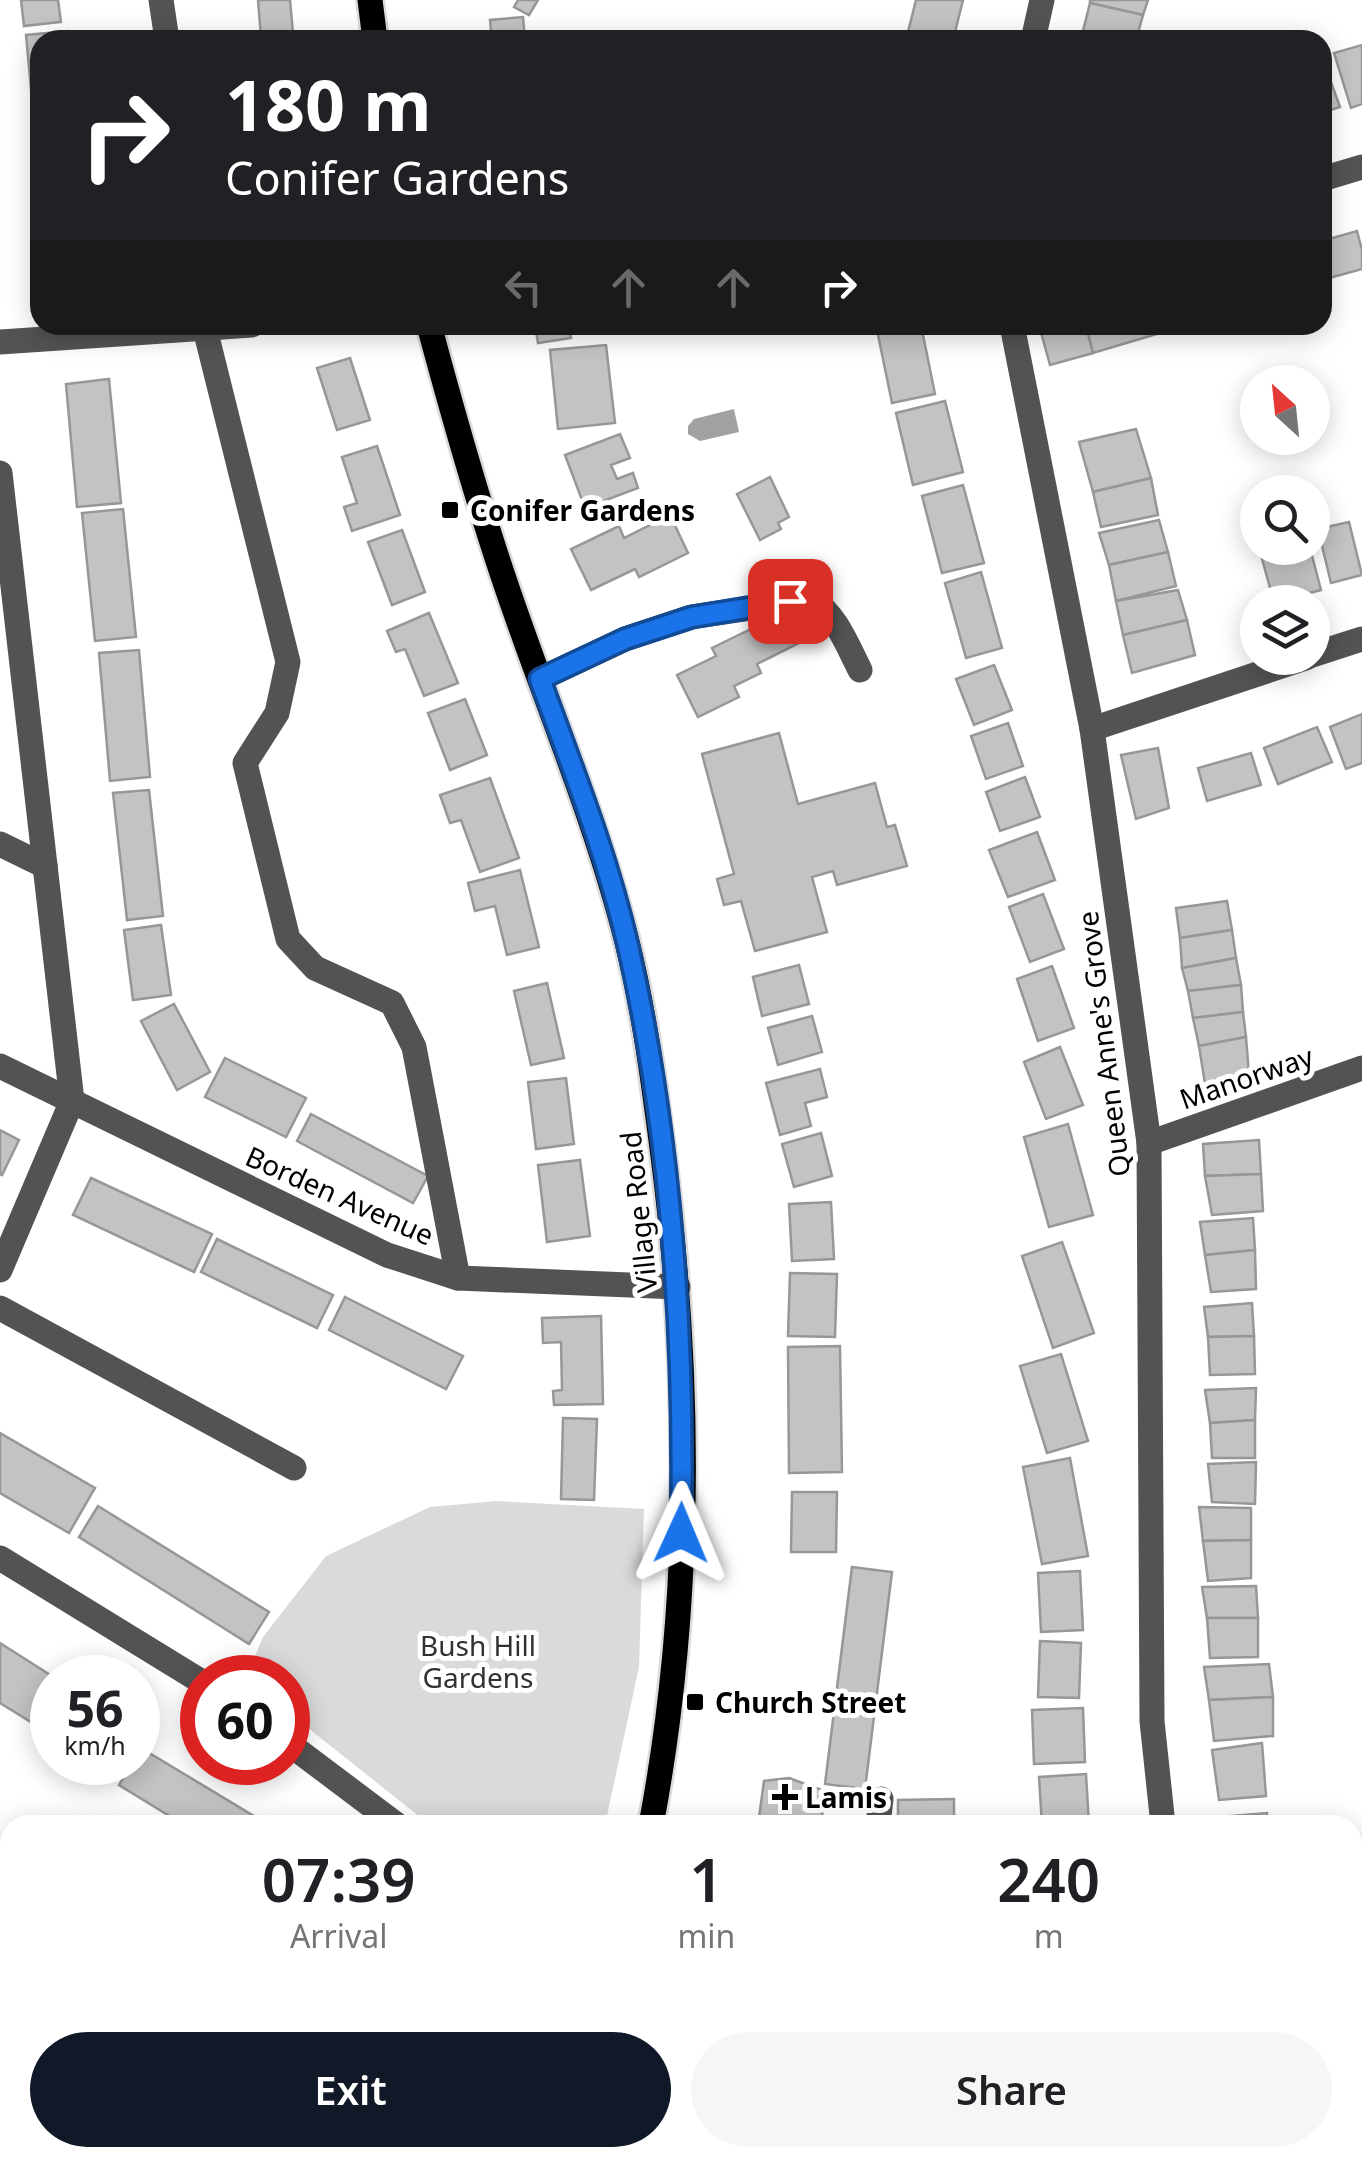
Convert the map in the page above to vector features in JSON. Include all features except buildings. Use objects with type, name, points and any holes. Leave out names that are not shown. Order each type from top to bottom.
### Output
[{"type":"main road","points":[[370,0],[374,30]]},
{"type":"main road","name":"Village Road","points":[[432,335],[460,443],[588,808],[628,944],[650,1060],[678,1287],[682,1476],[670,1692],[652,1815]]},
{"type":"street","points":[[162,0],[166,30]]},
{"type":"street","points":[[1035,30],[1042,0]]},
{"type":"street","points":[[1332,176],[1362,168]]},
{"type":"street","points":[[0,342],[102,335]]},
{"type":"street","points":[[206,335],[288,662],[277,713],[245,762],[288,939],[315,968],[392,1004],[414,1048],[458,1278]]},
{"type":"street","name":"Queen Anne's Grove","points":[[1014,335],[1092,729],[1150,1142],[1152,1722],[1161,1815]]},
{"type":"street","points":[[0,473],[72,1101],[1,1267]]},
{"type":"street","points":[[540,679],[625,639],[692,617],[812,600],[826,608],[860,670]]},
{"type":"street","points":[[1330,649],[1362,638]]},
{"type":"street","points":[[1092,729],[1253,675]]},
{"type":"street","points":[[0,844],[45,866]]},
{"type":"street","name":"Borden Avenue","points":[[0,1066],[387,1256],[458,1278],[678,1287]]},
{"type":"street","name":"Manorway","points":[[1150,1142],[1362,1068]]},
{"type":"street","points":[[0,1308],[294,1468]]},
{"type":"street","points":[[3,1567],[180,1669]]},
{"type":"street","points":[[310,1759],[384,1815]]},
{"type":"street","points":[[879,1815],[881,1798]]},
{"type":"green space","name":"Bush Hill Gardens","points":[[496,1501],[644,1509],[639,1667],[607,1815],[417,1815],[310,1730],[310,1655],[255,1655],[263,1637],[326,1556],[430,1507]]},
{"type":"shaded area","points":[[734,409],[739,432],[700,441],[688,434],[694,419]]},
{"type":"place","name":"Conifer Gardens","points":[[450,510]]},
{"type":"place","name":"Church Street","points":[[695,1702]]},
{"type":"place","name":"Lamis","points":[[785,1797]]},
{"type":"route","points":[[681,1533],[676,1257],[647,1044],[628,944],[597,836],[540,679],[625,639],[692,617],[790,601]]}]
